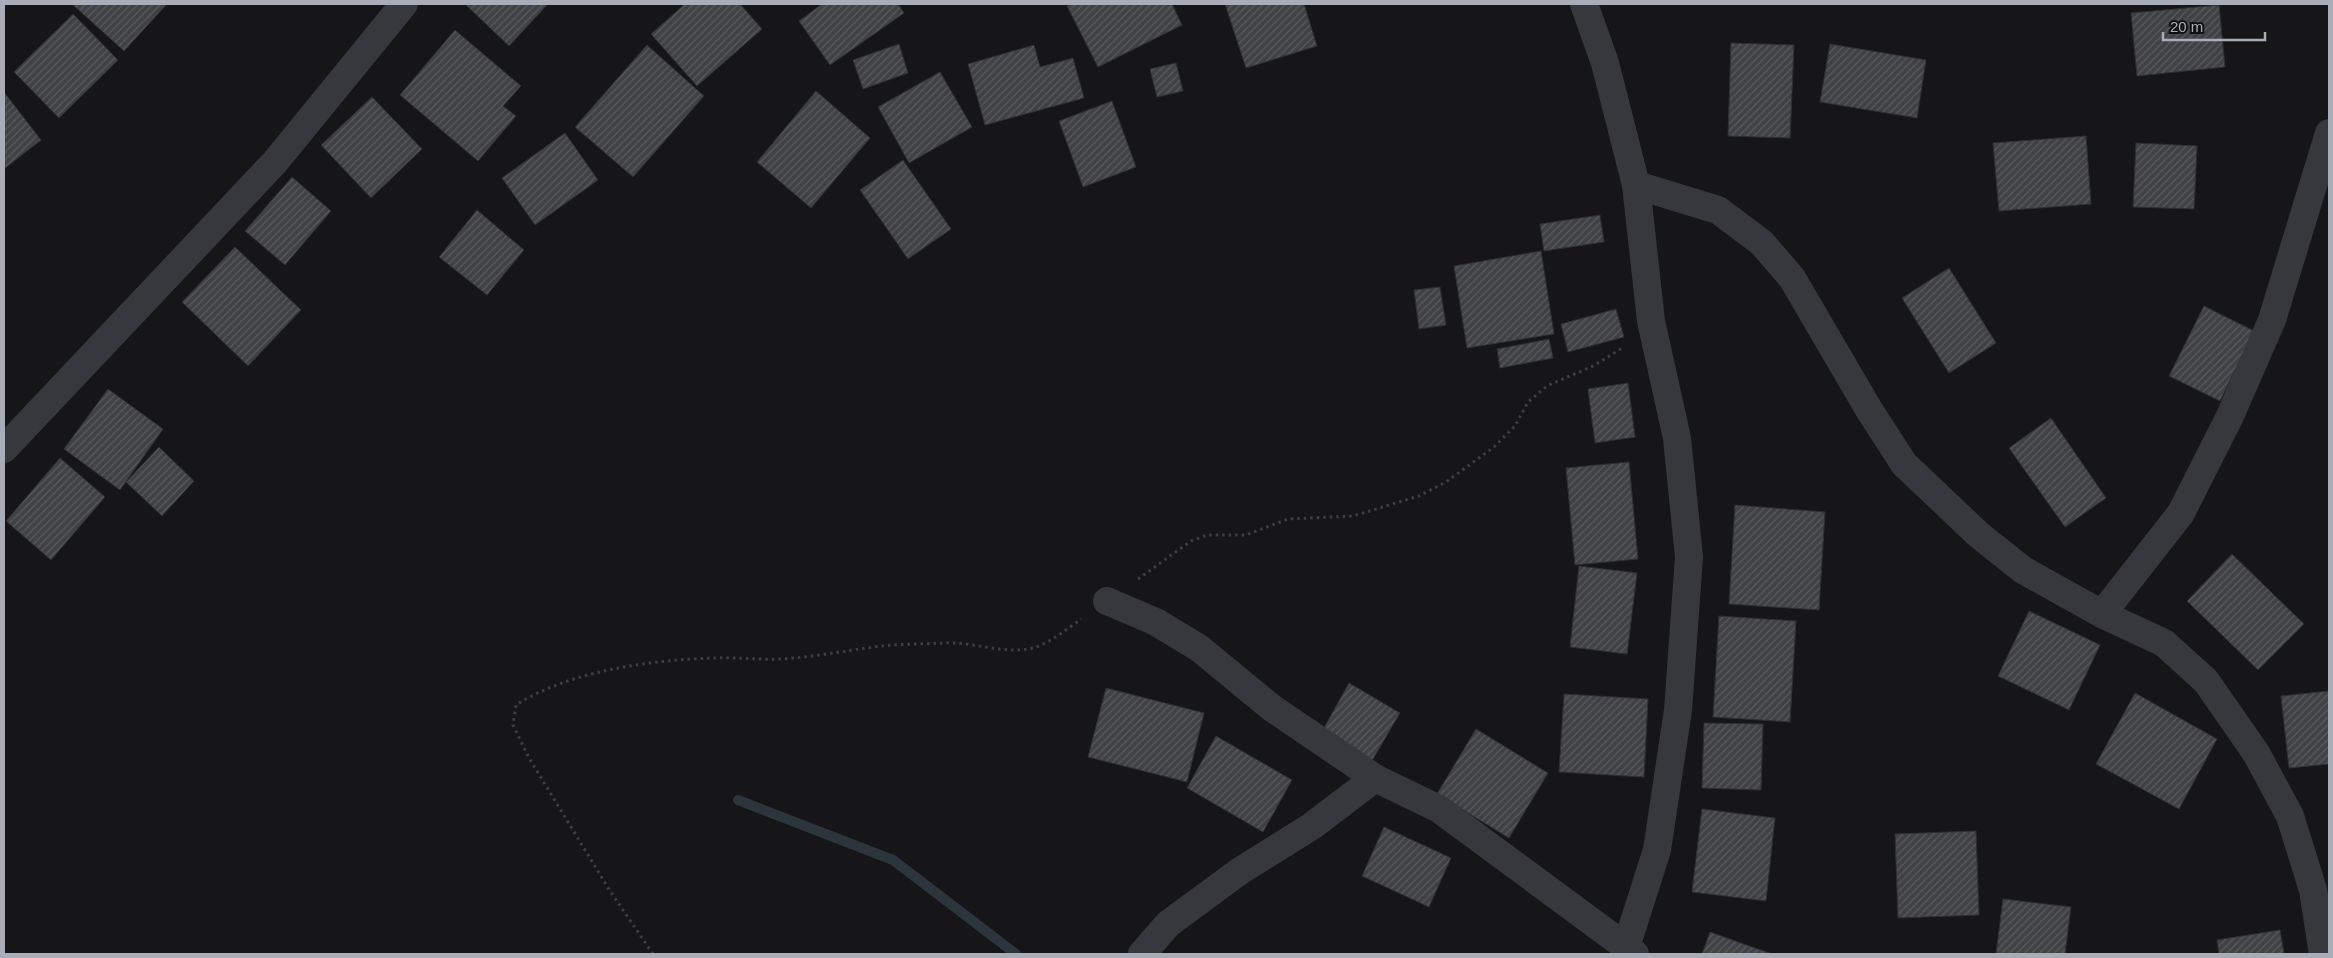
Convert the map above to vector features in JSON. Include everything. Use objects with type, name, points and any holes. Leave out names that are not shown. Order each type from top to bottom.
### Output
[{"type":"street","points":[[4,449],[274,162],[404,4]]},
{"type":"street","points":[[1107,601],[1156,622],[1199,648],[1272,708],[1375,778],[1440,809],[1630,951],[1657,850],[1678,710],[1689,557],[1677,438],[1651,321],[1636,185],[1605,63],[1584,4]]},
{"type":"street","points":[[2102,614],[2181,513],[2230,416],[2272,320],[2329,133]]},
{"type":"street","points":[[1636,185],[1718,210],[1762,243],[1792,278],[1864,401],[1904,464],[1979,535],[2023,570],[2102,614],[2164,643],[2206,681],[2256,752],[2290,816],[2313,890],[2324,954]]},
{"type":"street","points":[[1142,954],[1168,924],[1240,871],[1312,826],[1375,778]]},
{"type":"path","points":[[654,954],[610,891],[529,758],[513,725],[516,705],[531,696],[587,675],[653,664],[712,658],[778,659],[824,655],[882,646],[954,642],[1004,649],[1033,648],[1058,635],[1191,541],[1207,535],[1246,535],[1288,519],[1354,516],[1419,496],[1446,482],[1494,447],[1515,426],[1528,402],[1547,386],[1593,366],[1640,337],[1651,321]]},
{"type":"building","points":[[72,4],[167,4],[124,51]]},
{"type":"building","points":[[465,4],[548,4],[509,46]]},
{"type":"building","points":[[685,4],[740,4],[762,29],[697,86],[651,34]]},
{"type":"building","points":[[822,4],[898,4],[904,13],[830,65],[799,21]]},
{"type":"building","points":[[1071,4],[1172,4],[1182,25],[1098,67],[1067,6]]},
{"type":"building","points":[[1225,4],[1304,4],[1317,46],[1246,68]]},
{"type":"building","points":[[2219,5],[2225,67],[2137,76],[2131,13]]},
{"type":"building","points":[[73,14],[118,60],[59,118],[14,72]]},
{"type":"building","points":[[455,30],[521,86],[503,106],[516,116],[478,161],[400,95]]},
{"type":"building","points":[[1731,43],[1794,45],[1790,138],[1728,136]]},
{"type":"building","points":[[899,44],[908,73],[863,89],[853,60]]},
{"type":"building","points":[[1830,44],[1926,60],[1917,118],[1820,102]]},
{"type":"building","points":[[647,45],[704,96],[633,177],[575,127]]},
{"type":"building","points":[[1034,45],[1040,67],[1073,58],[1084,98],[985,125],[968,64]]},
{"type":"building","points":[[1176,63],[1183,91],[1157,97],[1150,69]]},
{"type":"building","points":[[940,72],[972,127],[909,163],[878,107]]},
{"type":"building","points":[[816,91],[870,138],[811,208],[757,162]]},
{"type":"building","points":[[4,92],[41,140],[4,169]]},
{"type":"building","points":[[372,97],[422,149],[371,198],[321,145]]},
{"type":"building","points":[[1112,101],[1136,167],[1083,187],[1059,121]]},
{"type":"building","points":[[565,133],[598,180],[535,225],[502,178]]},
{"type":"building","points":[[2086,136],[2091,204],[1999,211],[1993,143]]},
{"type":"building","points":[[2136,143],[2197,146],[2194,209],[2133,207]]},
{"type":"building","points":[[903,160],[951,229],[908,259],[860,190]]},
{"type":"building","points":[[292,177],[331,211],[285,265],[245,231]]},
{"type":"building","points":[[477,210],[524,250],[487,295],[439,257]]},
{"type":"building","points":[[1600,215],[1604,242],[1544,251],[1540,224]]},
{"type":"building","points":[[235,247],[301,310],[248,366],[182,302]]},
{"type":"building","points":[[1541,251],[1554,334],[1467,348],[1454,266]]},
{"type":"building","points":[[1949,268],[1996,343],[1949,373],[1902,298]]},
{"type":"building","points":[[1440,287],[1446,325],[1419,329],[1414,290]]},
{"type":"building","points":[[2204,306],[2254,331],[2220,401],[2169,376]]},
{"type":"building","points":[[1616,309],[1624,337],[1568,352],[1561,324]]},
{"type":"building","points":[[1549,339],[1553,358],[1500,368],[1497,349]]},
{"type":"building","points":[[1628,383],[1635,437],[1595,443],[1588,389]]},
{"type":"building","points":[[108,389],[163,429],[120,490],[64,449]]},
{"type":"building","points":[[2051,418],[2106,498],[2065,527],[2009,448]]},
{"type":"building","points":[[159,447],[194,481],[162,516],[126,482]]},
{"type":"building","points":[[60,458],[105,497],[51,560],[6,521]]},
{"type":"building","points":[[1629,462],[1638,559],[1575,565],[1566,468]]},
{"type":"building","points":[[1735,505],[1825,512],[1819,610],[1729,604]]},
{"type":"building","points":[[2232,554],[2304,624],[2258,670],[2187,601]]},
{"type":"building","points":[[1579,566],[1637,573],[1627,654],[1570,647]]},
{"type":"building","points":[[2029,611],[2100,645],[2069,710],[1998,676]]},
{"type":"building","points":[[1719,616],[1796,621],[1790,722],[1713,717]]},
{"type":"building","points":[[1349,683],[1400,713],[1370,764],[1320,735]]},
{"type":"building","points":[[1106,688],[1204,713],[1187,782],[1088,757]]},
{"type":"building","points":[[2329,691],[2329,764],[2289,768],[2281,696]]},
{"type":"building","points":[[2135,693],[2217,739],[2179,809],[2096,764]]},
{"type":"building","points":[[1564,694],[1648,699],[1644,777],[1559,772]]},
{"type":"building","points":[[1704,723],[1763,724],[1761,790],[1702,788]]},
{"type":"building","points":[[1476,729],[1548,773],[1509,838],[1437,794]]},
{"type":"building","points":[[1216,736],[1292,780],[1263,832],[1187,788]]},
{"type":"building","points":[[1702,809],[1775,818],[1766,901],[1692,892]]},
{"type":"building","points":[[1384,827],[1451,858],[1429,907],[1362,876]]},
{"type":"building","points":[[1976,831],[1979,915],[1898,918],[1895,834]]},
{"type":"building","points":[[2003,899],[2071,907],[2065,954],[1996,954]]},
{"type":"building","points":[[2280,930],[2284,954],[2219,954],[2217,940]]},
{"type":"building","points":[[1710,932],[1772,954],[1702,954]]},
{"type":"waterway","points":[[738,800],[893,860],[1016,954]]}]
